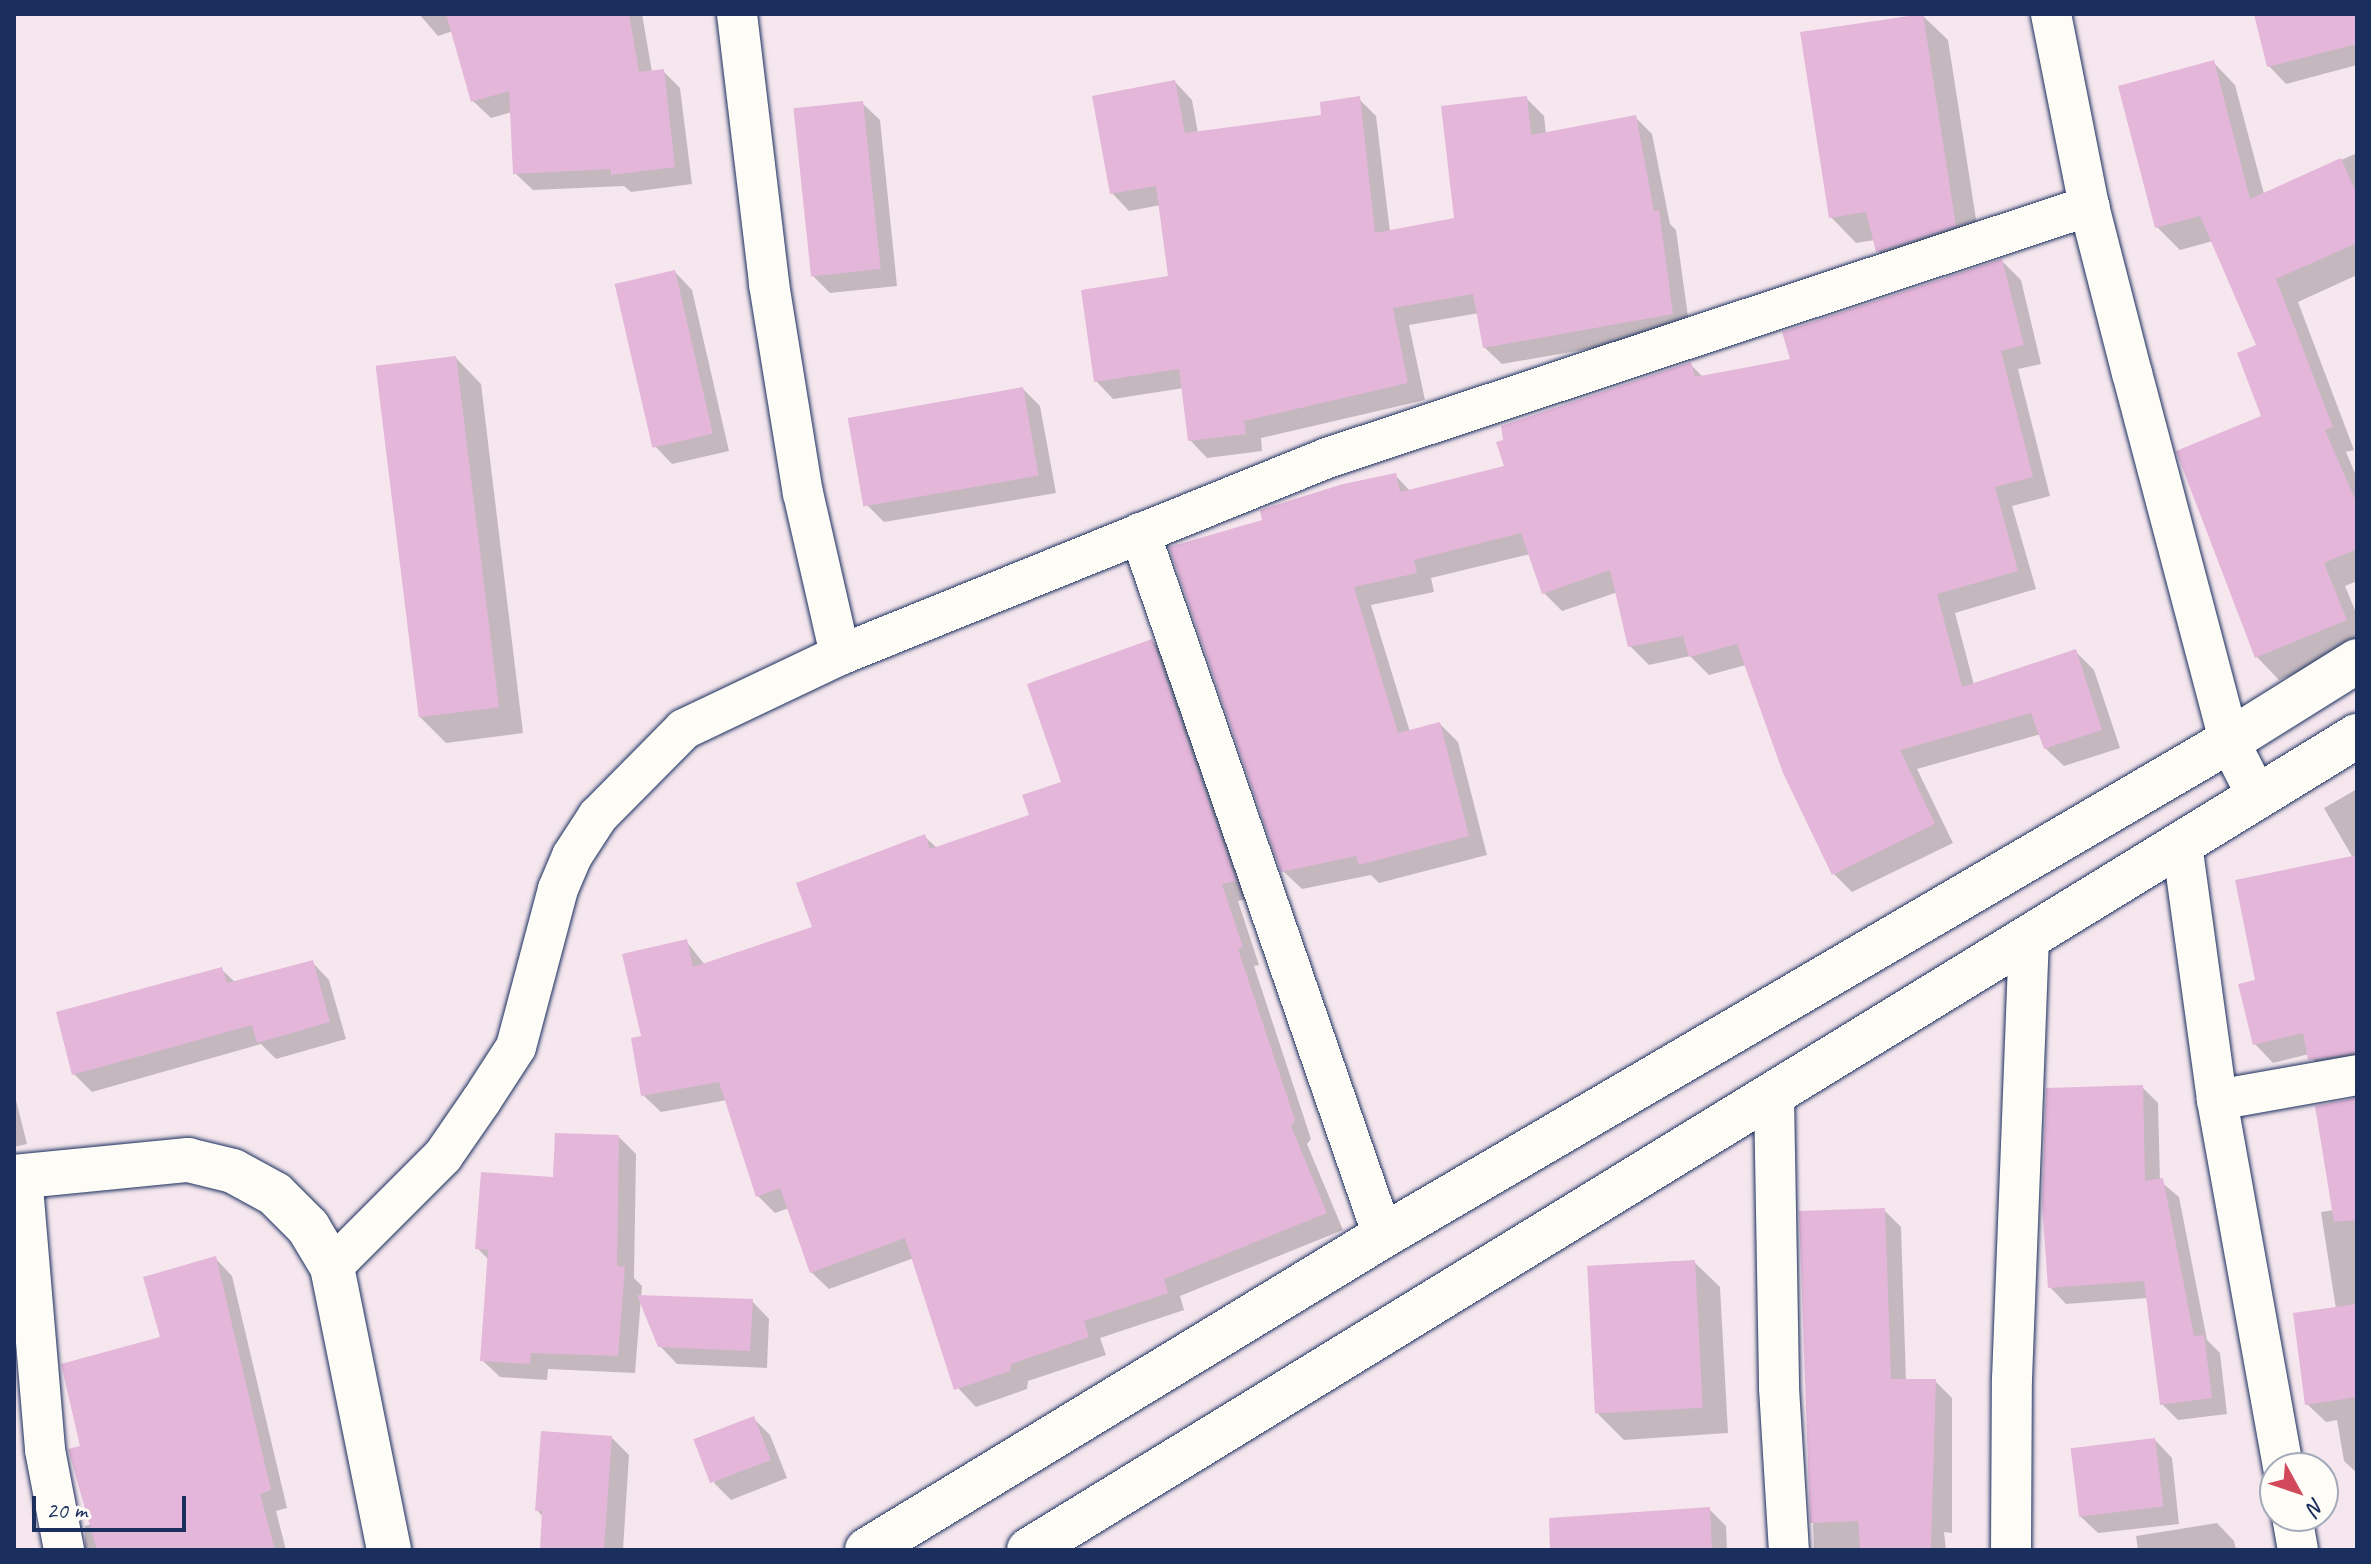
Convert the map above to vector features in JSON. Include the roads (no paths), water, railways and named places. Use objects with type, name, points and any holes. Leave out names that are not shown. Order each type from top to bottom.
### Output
[{"type":"main road","points":[[867,1550],[1383,1236],[2229,741],[2357,661]]},
{"type":"main road","points":[[1029,1550],[2357,736]]},
{"type":"main road","points":[[18,1176],[156,1160],[188,1160],[233,1171],[275,1194],[308,1227],[332,1267],[389,1550]]},
{"type":"street","points":[[737,14],[774,314],[803,493],[840,655]]},
{"type":"street","points":[[2053,15],[2089,206],[2229,741],[2257,796]]},
{"type":"street","points":[[332,1267],[443,1156],[516,1047],[558,889],[598,816],[684,729],[840,655],[1327,458],[2089,206]]},
{"type":"street","points":[[1140,533],[1383,1236]]},
{"type":"street","points":[[2182,844],[2217,1100],[2280,1452]]},
{"type":"street","points":[[2011,1550],[2012,1379],[2029,935]]},
{"type":"street","points":[[2217,1100],[2357,1075]]},
{"type":"street","points":[[1774,1096],[1779,1388],[1789,1550]]},
{"type":"street","points":[[18,1176],[45,1450],[64,1550]]}]
